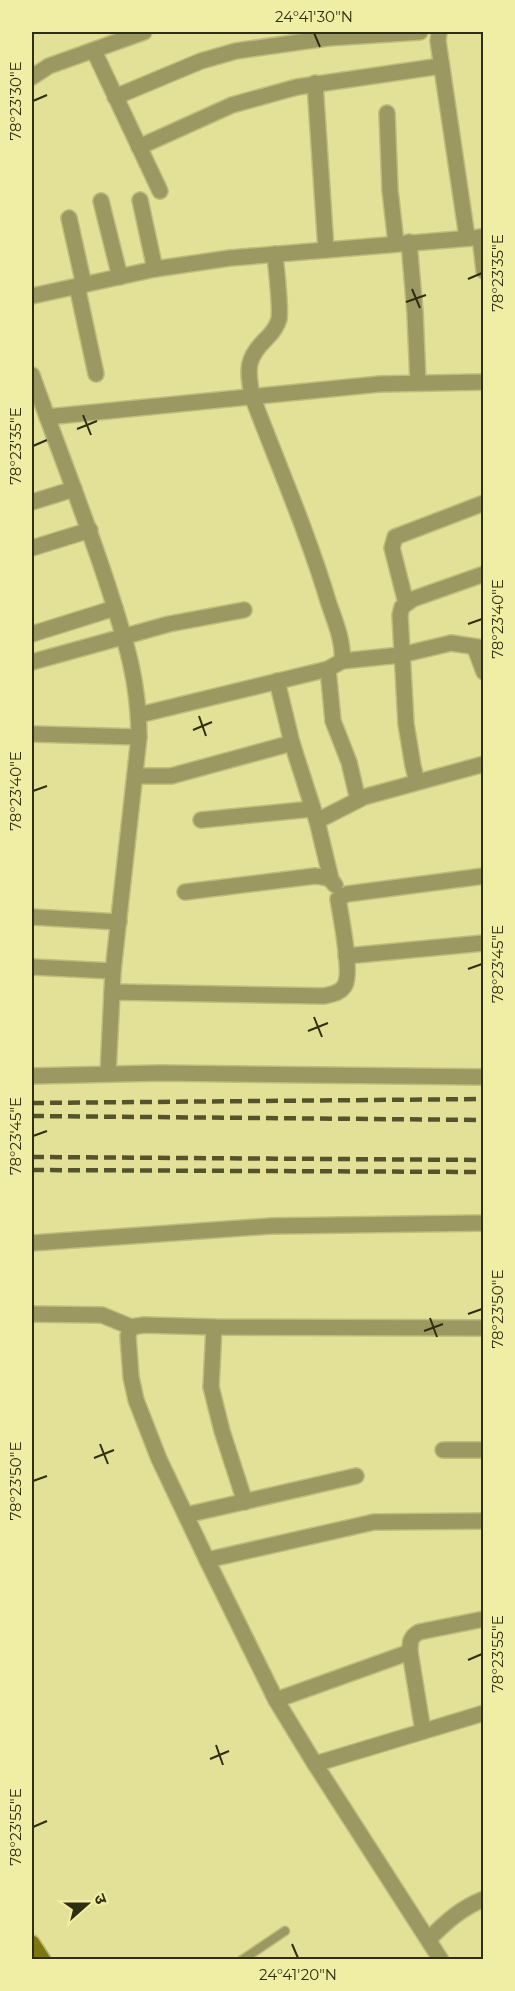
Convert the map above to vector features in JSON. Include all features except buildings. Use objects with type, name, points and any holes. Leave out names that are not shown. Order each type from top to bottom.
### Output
[{"type":"main road","points":[[32,1943],[43,1959]]},
{"type":"street","points":[[32,77],[49,66],[144,32]]},
{"type":"street","points":[[115,97],[220,54],[328,38],[420,32]]},
{"type":"street","points":[[439,32],[441,66],[483,271]]},
{"type":"street","points":[[94,51],[160,191]]},
{"type":"street","points":[[139,147],[232,105],[315,83],[441,66]]},
{"type":"street","points":[[315,83],[326,250]]},
{"type":"street","points":[[387,113],[390,190],[403,243],[415,312],[417,382]]},
{"type":"street","points":[[140,200],[155,269]]},
{"type":"street","points":[[101,201],[120,277]]},
{"type":"street","points":[[69,218],[96,374]]},
{"type":"street","points":[[32,296],[155,269],[230,258],[477,237]]},
{"type":"street","points":[[275,254],[279,318],[273,332],[250,357],[248,375],[252,396],[323,584],[343,654],[342,662]]},
{"type":"street","points":[[32,375],[40,411],[90,530],[135,675],[139,737],[113,971],[108,1074]]},
{"type":"street","points":[[40,411],[252,396],[380,384],[483,382]]},
{"type":"street","points":[[32,502],[74,489]]},
{"type":"street","points":[[406,603],[392,548],[395,537],[483,503]]},
{"type":"street","points":[[32,548],[90,530]]},
{"type":"street","points":[[417,782],[406,724],[399,615],[406,603],[483,573]]},
{"type":"street","points":[[32,634],[115,608]]},
{"type":"street","points":[[32,662],[124,635],[244,610]]},
{"type":"street","points":[[139,715],[328,669],[342,662],[401,655],[451,643],[479,648],[483,672]]},
{"type":"street","points":[[328,669],[333,721],[351,769],[358,800]]},
{"type":"street","points":[[112,992],[324,996],[337,993],[345,986],[348,974],[338,899],[292,743],[277,681]]},
{"type":"street","points":[[32,734],[139,737]]},
{"type":"street","points":[[136,776],[171,776],[292,743]]},
{"type":"street","points":[[201,820],[314,815],[417,782],[483,764]]},
{"type":"street","points":[[185,892],[315,876],[331,879]]},
{"type":"street","points":[[338,899],[347,894],[483,876]]},
{"type":"street","points":[[32,917],[119,922]]},
{"type":"street","points":[[346,956],[483,943]]},
{"type":"street","points":[[32,967],[113,971]]},
{"type":"street","points":[[32,1076],[108,1074],[483,1077]]},
{"type":"street","points":[[32,1243],[271,1226],[483,1223]]},
{"type":"street","points":[[32,1314],[102,1315],[132,1327],[144,1325],[483,1328]]},
{"type":"street","points":[[132,1327],[128,1336],[131,1377],[136,1400],[159,1459],[207,1560],[276,1700],[441,1959]]},
{"type":"street","points":[[214,1327],[211,1387],[222,1431],[245,1502]]},
{"type":"street","points":[[443,1450],[483,1450]]},
{"type":"street","points":[[186,1515],[356,1476]]},
{"type":"street","points":[[207,1560],[374,1522],[483,1521]]},
{"type":"street","points":[[423,1731],[410,1652],[410,1641],[413,1635],[483,1619]]},
{"type":"street","points":[[276,1700],[410,1652]]},
{"type":"street","points":[[315,1764],[483,1713]]},
{"type":"street","points":[[429,1939],[451,1917],[483,1899]]},
{"type":"lane","points":[[242,1959],[285,1931]]},
{"type":"railway","points":[[32,1103],[484,1099]]},
{"type":"railway","points":[[32,1116],[484,1120]]},
{"type":"railway","points":[[32,1157],[484,1160]]},
{"type":"railway","points":[[32,1170],[484,1172]]}]
